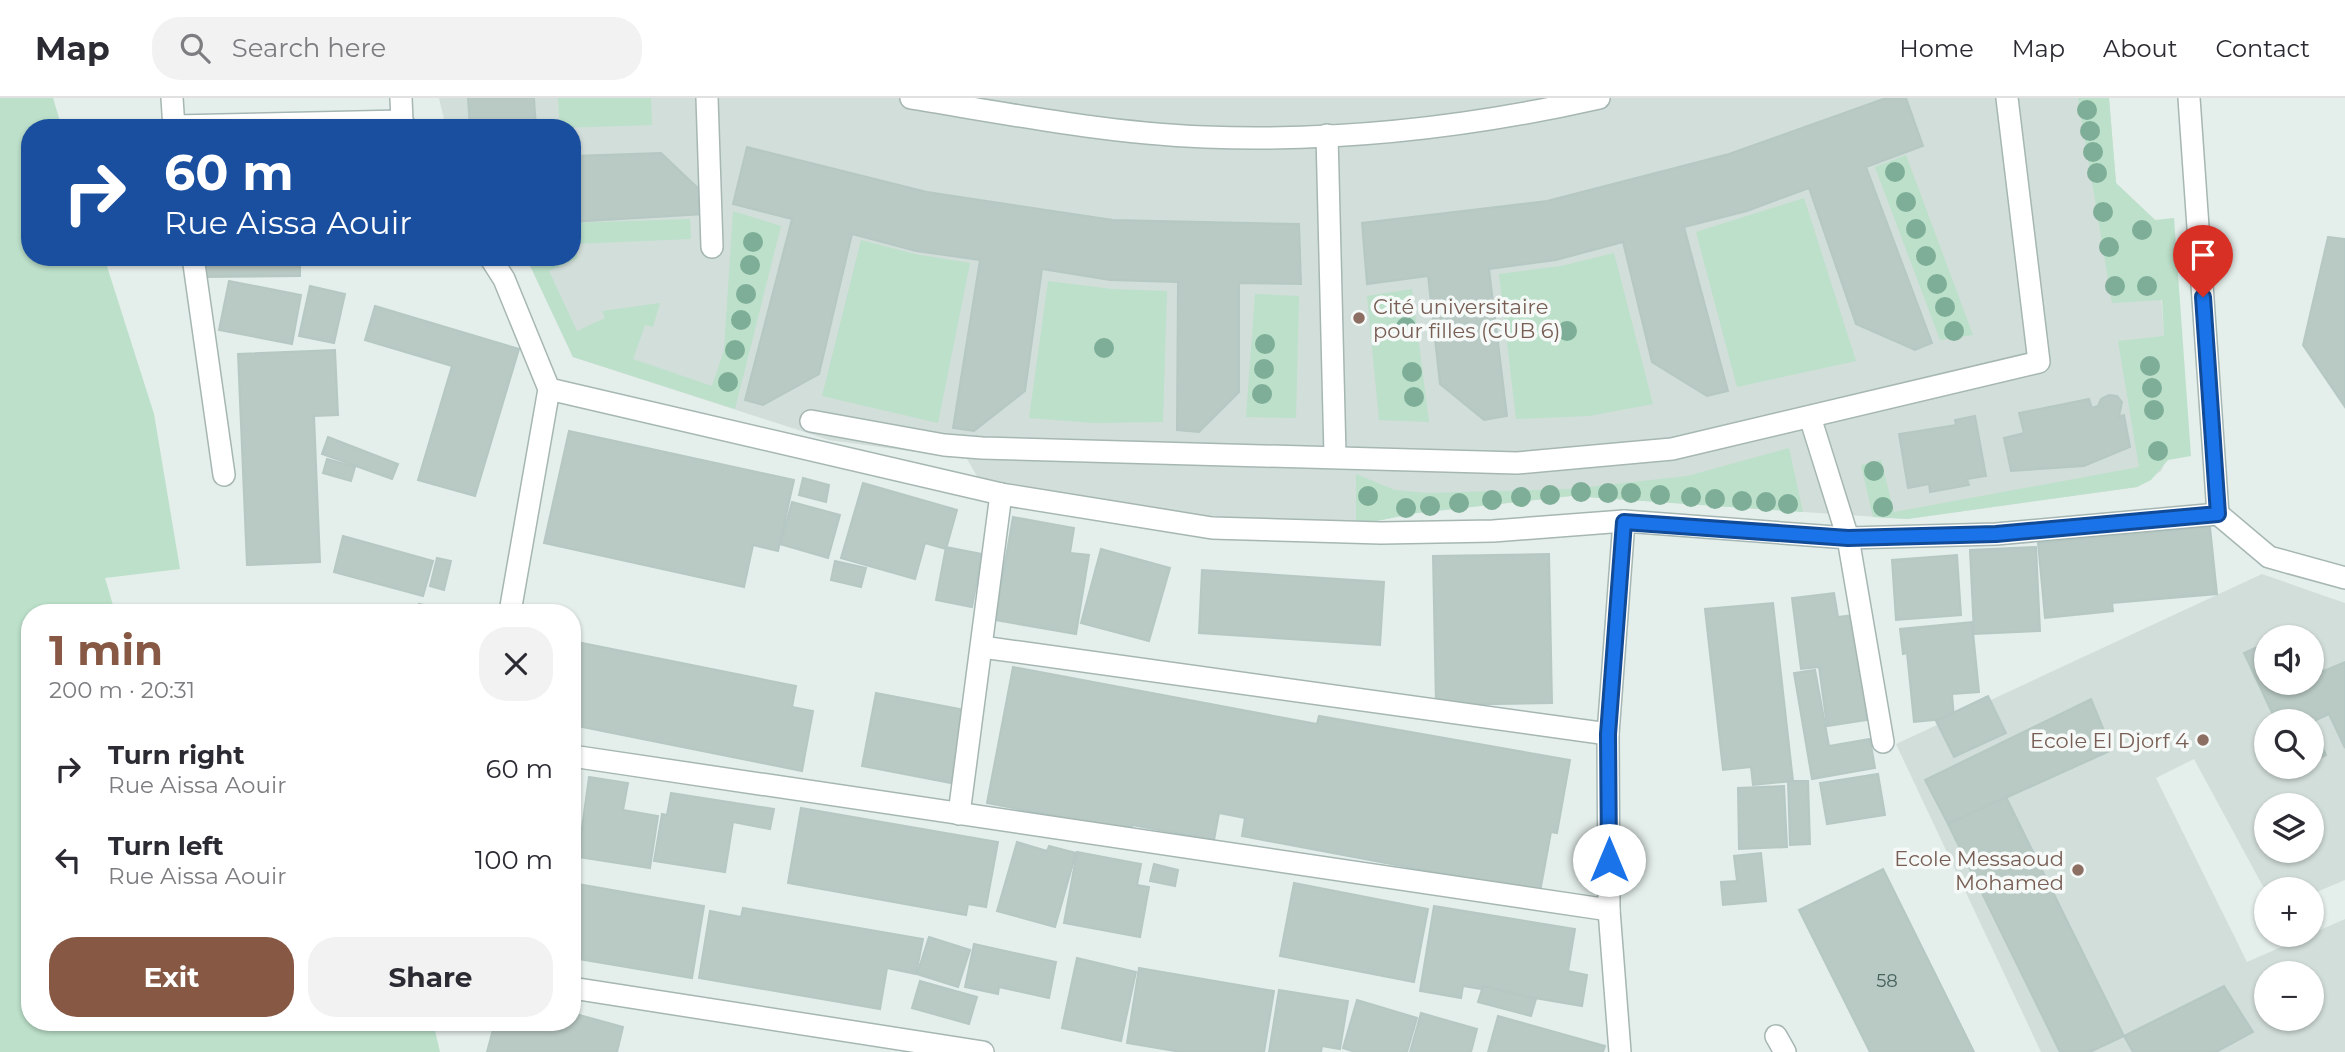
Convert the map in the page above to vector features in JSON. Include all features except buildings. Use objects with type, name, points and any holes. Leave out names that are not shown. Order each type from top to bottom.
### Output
[{"type":"street","points":[[172,98],[173,119]]},
{"type":"street","points":[[401,98],[403,119]]},
{"type":"street","points":[[707,98],[712,247]]},
{"type":"street","points":[[911,98],[1112,129],[1206,137],[1326,135],[1438,127],[1599,98]]},
{"type":"street","points":[[811,421],[944,445],[982,449],[1335,456],[1517,463],[1672,449],[2039,362],[2007,98]]},
{"type":"street","points":[[2189,98],[2218,514]]},
{"type":"street","points":[[1326,135],[1335,456]]},
{"type":"street","points":[[194,266],[225,475]]},
{"type":"street","points":[[495,266],[504,279],[549,389],[511,604]]},
{"type":"street","points":[[549,389],[1001,494],[1212,528],[1381,533],[1493,531],[1624,522],[1848,538],[1996,534],[2218,514],[2269,557],[2345,578]]},
{"type":"street","points":[[1810,416],[1848,538],[1884,741]]},
{"type":"street","points":[[959,814],[1001,494]]},
{"type":"street","points":[[1620,1052],[1609,910],[1608,734],[1624,522]]},
{"type":"street","points":[[982,647],[1608,734]]},
{"type":"street","points":[[581,757],[1609,910]]},
{"type":"street","points":[[581,989],[983,1052]]},
{"type":"shaded area","name":"Cité universitaire pour filles (CUB 6)","points":[[439,98],[2109,98],[2116,183],[2155,220],[2173,446],[2161,471],[2137,487],[1907,519],[1571,496],[1417,513],[1356,525],[1217,519],[978,478],[967,459],[829,440],[573,357],[530,266],[581,266],[581,119],[444,119]]},
{"type":"shaded area","name":"Ecole Messaoud Mohamed","points":[[2262,574],[2345,603],[2345,880],[2324,889],[2324,877],[2258,877],[2194,759],[2156,778],[2247,962],[2281,947],[2324,947],[2324,928],[2345,919],[2345,1052],[2041,1052],[1896,744]]},
{"type":"green space","points":[[0,98],[53,98],[59,119],[21,119],[21,266],[107,266],[154,414],[180,569],[105,578],[113,604],[21,604],[21,1031],[435,1031],[440,1052],[0,1052]]},
{"type":"green space","points":[[558,98],[651,98],[652,125],[581,127],[581,119],[559,119]]},
{"type":"green space","points":[[2078,98],[2109,98],[2116,183],[2155,220],[2174,218],[2191,456],[2168,460],[2151,480],[2137,487],[1907,519],[1873,517],[1861,465],[1881,460],[1894,512],[2139,467],[2118,341],[2164,336],[2162,300],[2112,303]]},
{"type":"green space","points":[[1906,155],[1973,335],[1940,340],[1875,167]]},
{"type":"green space","points":[[1804,198],[1856,361],[1737,387],[1696,232]]},
{"type":"green space","points":[[733,211],[781,226],[735,409],[573,357],[530,266],[560,266],[549,271],[577,331],[605,318],[602,311],[660,303],[653,327],[645,325],[633,359],[712,386],[724,350]]},
{"type":"green space","points":[[690,219],[691,239],[581,244],[581,223]]},
{"type":"green space","points":[[861,240],[915,254],[970,263],[938,423],[822,396]]},
{"type":"green space","points":[[1614,253],[1653,404],[1589,416],[1516,419],[1499,274],[1561,266]]},
{"type":"green space","points":[[1048,281],[1112,289],[1167,291],[1163,422],[1094,423],[1029,418]]},
{"type":"green space","points":[[1412,289],[1429,422],[1379,420],[1367,296]]},
{"type":"green space","points":[[1255,294],[1299,296],[1296,418],[1246,417]]},
{"type":"green space","points":[[1789,448],[1803,512],[1571,496],[1417,513],[1356,525],[1356,474],[1395,490],[1426,493],[1569,489],[1687,476]]},
{"type":"place","name":"Cité universitaire pour filles (CUB 6)","points":[[1359,318]]},
{"type":"place","name":"Ecole El Djorf 4","points":[[2203,740]]},
{"type":"place","name":"Ecole Messaoud Mohamed","points":[[2078,870]]},
{"type":"route","points":[[1609,860],[1608,734],[1624,522],[1848,538],[1996,534],[2218,514],[2203,297]]}]
